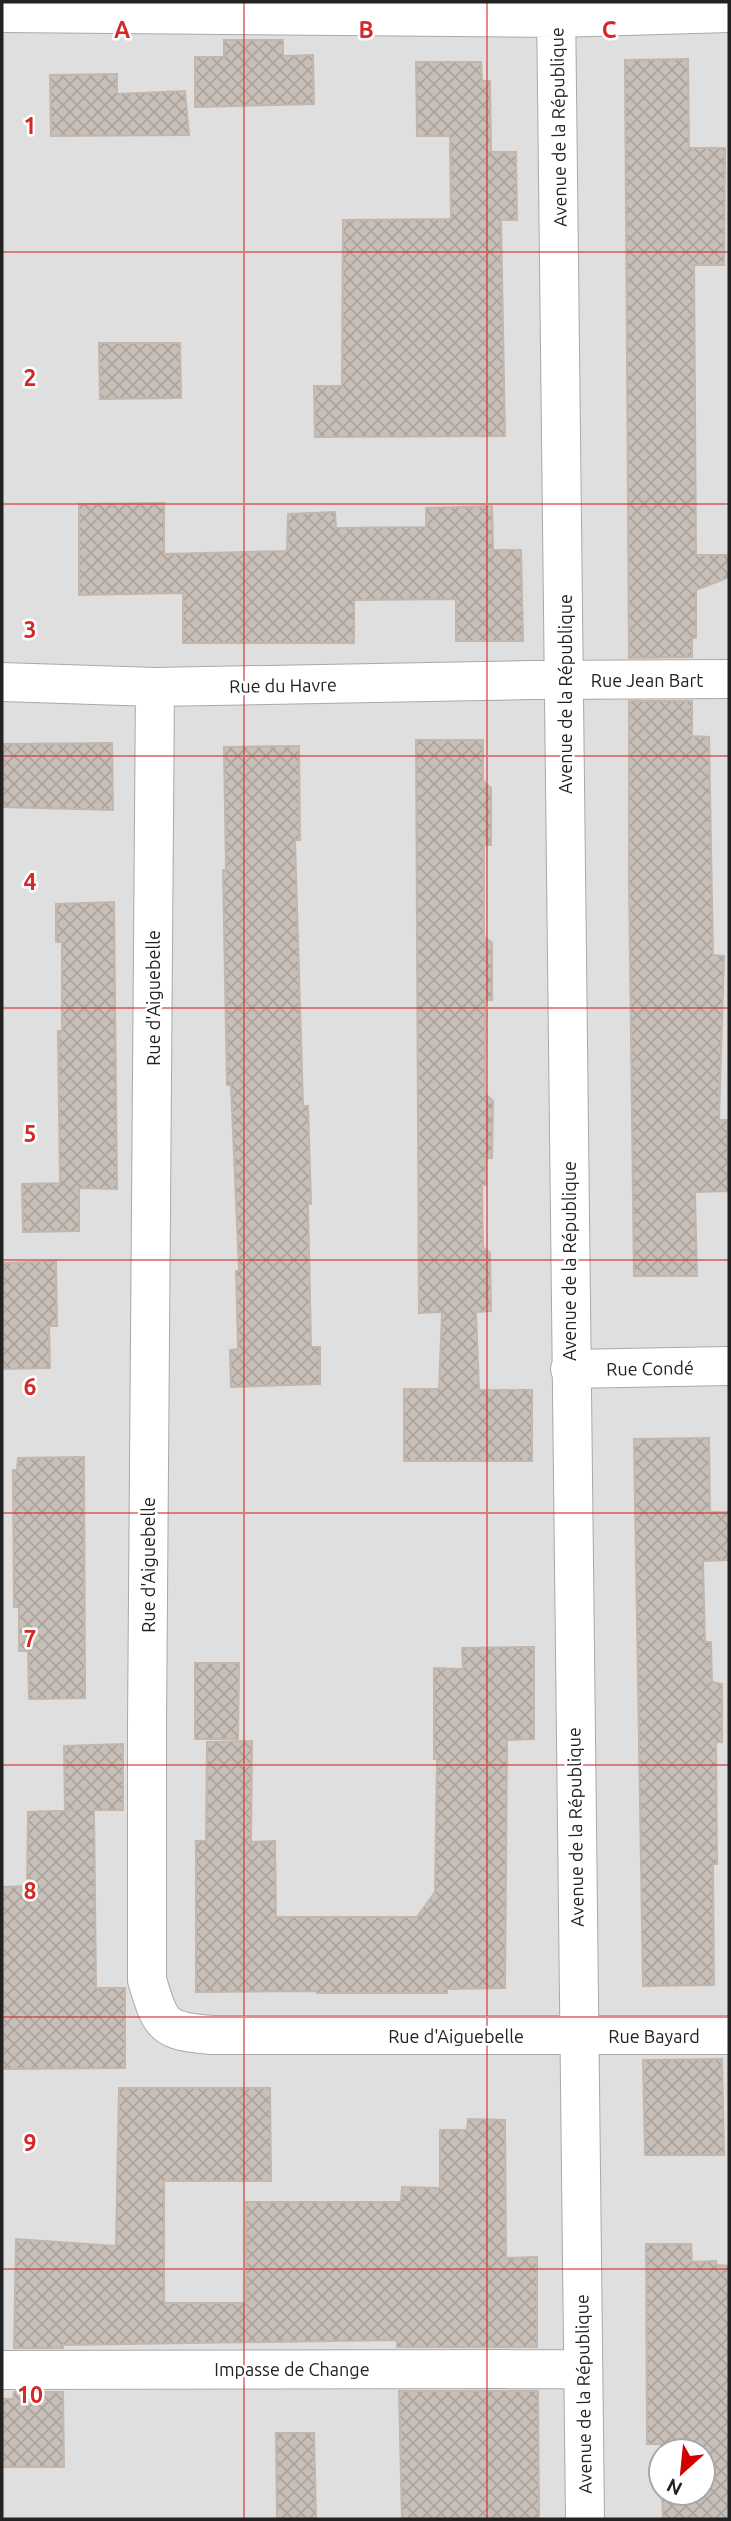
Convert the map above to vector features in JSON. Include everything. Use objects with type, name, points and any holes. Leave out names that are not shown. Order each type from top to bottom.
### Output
[{"type":"street","points":[[2,13],[556,10],[729,13]]},
{"type":"street","name":"Avenue de la République","points":[[556,10],[584,2519]]},
{"type":"street","name":"Rue Jean Bart","points":[[565,680],[729,679]]},
{"type":"street","name":"Rue du Havre","points":[[2,682],[155,687],[565,680]]},
{"type":"street","name":"Rue d'Aiguebelle","points":[[155,687],[147,1980],[156,2009],[165,2025],[184,2033],[212,2035],[578,2036]]},
{"type":"street","name":"Rue Condé","points":[[570,1369],[729,1366]]},
{"type":"street","name":"Rue Bayard","points":[[578,2036],[729,2035]]},
{"type":"street","name":"Impasse de Change","points":[[2,2370],[582,2369]]},
{"type":"shaded area","points":[[2,2],[729,2],[729,2519],[2,2519]]},
{"type":"building","points":[[224,40],[283,40],[283,56],[313,55],[314,104],[195,107],[195,57],[224,57]]},
{"type":"building","points":[[688,59],[689,148],[725,148],[724,265],[694,265],[696,555],[729,555],[729,577],[696,590],[696,638],[692,638],[692,657],[629,658],[625,60]]},
{"type":"building","points":[[416,62],[481,62],[482,81],[490,81],[491,152],[516,152],[517,220],[501,220],[505,436],[315,437],[314,386],[342,386],[343,220],[451,219],[450,136],[417,136]]},
{"type":"building","points":[[117,74],[117,94],[185,91],[189,135],[51,136],[50,75]]},
{"type":"building","points":[[99,343],[180,343],[181,398],[100,399]]},
{"type":"building","points":[[164,503],[164,554],[287,551],[288,514],[335,512],[336,528],[426,527],[426,508],[492,506],[493,550],[521,550],[523,641],[456,641],[456,599],[354,600],[354,643],[183,643],[183,593],[79,595],[79,504]]},
{"type":"building","points":[[629,701],[692,701],[692,736],[709,737],[713,955],[724,956],[719,1120],[727,1120],[729,1191],[695,1192],[697,1276],[634,1276]]},
{"type":"building","points":[[416,740],[483,740],[483,781],[491,788],[491,845],[484,845],[484,936],[492,943],[492,1000],[485,1000],[485,1094],[493,1101],[492,1158],[486,1158],[486,1185],[482,1185],[483,1247],[490,1253],[491,1311],[476,1312],[479,1390],[532,1390],[532,1461],[404,1461],[404,1389],[439,1389],[442,1312],[419,1313]]},
{"type":"building","points":[[112,743],[113,810],[2,807],[2,744]]},
{"type":"building","points":[[299,746],[300,840],[295,840],[303,1106],[308,1106],[311,1347],[320,1347],[320,1384],[231,1387],[230,1350],[238,1349],[236,1271],[239,1271],[231,1085],[227,1085],[224,747]]},
{"type":"building","points":[[114,902],[117,1189],[79,1188],[79,1231],[23,1232],[22,1184],[60,1183],[58,1031],[62,1031],[62,942],[56,942],[56,904]]},
{"type":"building","points":[[56,1261],[57,1326],[49,1326],[50,1368],[2,1369],[2,1263]]},
{"type":"building","points":[[709,1438],[710,1512],[729,1512],[729,1560],[703,1561],[705,1642],[711,1642],[712,1682],[722,1684],[722,1742],[716,1742],[714,1985],[643,1986],[634,1439]]},
{"type":"building","points":[[84,1457],[85,1698],[29,1699],[28,1651],[19,1651],[19,1607],[14,1607],[13,1470],[17,1470],[18,1458]]},
{"type":"building","points":[[534,1647],[534,1739],[507,1740],[505,1988],[447,1989],[447,1993],[196,1992],[196,1841],[206,1841],[207,1742],[252,1741],[251,1842],[275,1841],[276,1917],[417,1917],[435,1892],[437,1759],[434,1759],[434,1668],[463,1669],[462,1648]]},
{"type":"building","points":[[195,1663],[239,1663],[238,1739],[195,1739]]},
{"type":"building","points":[[123,1744],[123,1810],[94,1810],[96,1988],[125,1988],[125,2068],[2,2069],[2,1887],[27,1886],[28,1812],[79,1810],[65,1810],[64,1746]]},
{"type":"building","points":[[722,2059],[724,2155],[645,2155],[643,2060]]},
{"type":"building","points":[[119,2088],[270,2088],[271,2181],[164,2181],[164,2303],[246,2303],[246,2202],[401,2202],[402,2187],[440,2188],[440,2130],[467,2130],[468,2119],[505,2120],[506,2258],[537,2257],[537,2347],[397,2347],[397,2340],[14,2348],[16,2239],[116,2246]]},
{"type":"building","points":[[646,2244],[691,2244],[692,2262],[716,2261],[717,2265],[729,2266],[729,2519],[663,2519],[663,2507],[717,2507],[717,2437],[647,2437],[647,2444]]},
{"type":"building","points":[[399,2391],[538,2391],[539,2519],[402,2519]]},
{"type":"building","points":[[14,2392],[63,2392],[64,2467],[2,2467],[2,2399],[13,2399]]},
{"type":"building","points":[[276,2433],[314,2433],[316,2519],[277,2519]]}]
